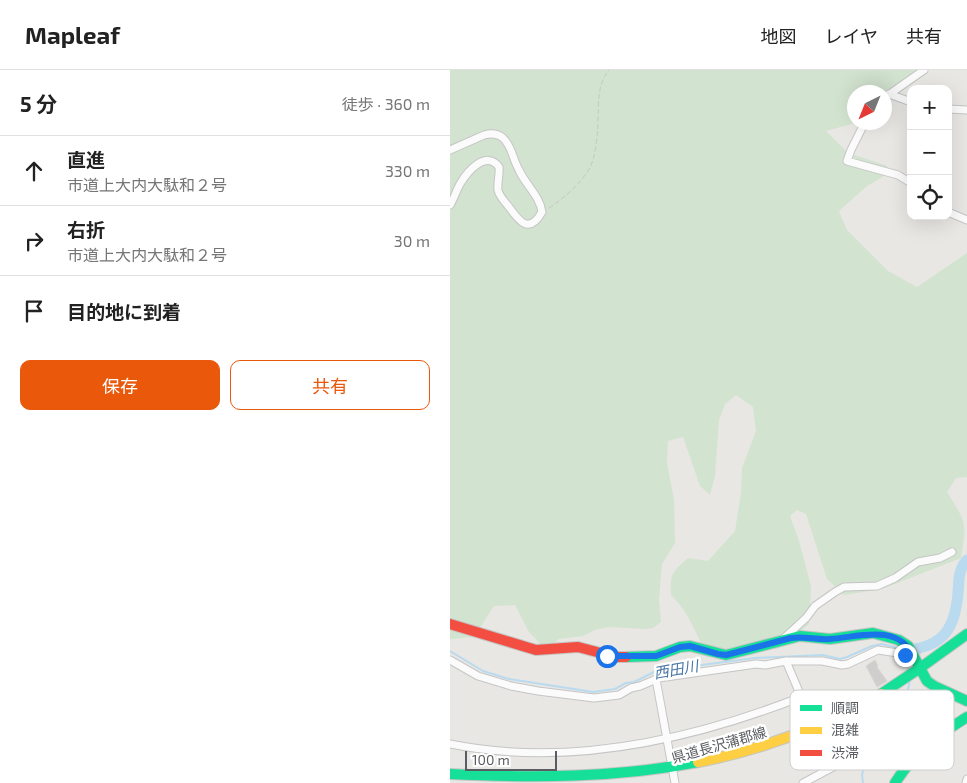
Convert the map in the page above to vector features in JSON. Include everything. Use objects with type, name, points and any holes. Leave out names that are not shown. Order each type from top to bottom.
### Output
[{"type":"main road","points":[[450,624],[536,650],[578,647],[616,657],[656,656],[680,647],[690,646],[726,655],[800,636],[830,639],[873,633],[899,640],[910,653],[912,674],[943,690]]},
{"type":"main road","name":"県道長沢蒲郡線","points":[[886,690],[912,674],[967,634]]},
{"type":"main road","points":[[954,695],[967,701]]},
{"type":"main road","points":[[954,726],[966,720]]},
{"type":"main road","name":"県道長沢蒲郡線","points":[[450,774],[504,780],[550,782],[674,778],[790,738]]},
{"type":"main road","points":[[895,783],[903,770]]},
{"type":"street","points":[[892,92],[924,70]]},
{"type":"street","points":[[892,97],[907,101]]},
{"type":"street","points":[[952,109],[967,110]]},
{"type":"street","points":[[860,130],[847,161],[898,175],[907,180]]},
{"type":"street","points":[[450,150],[484,135],[496,134],[500,136],[508,145],[519,171],[536,196],[542,212],[528,224],[518,221],[498,190],[499,167],[489,160],[479,162],[470,171],[460,183],[450,205]]},
{"type":"street","points":[[952,214],[967,220]]},
{"type":"street","points":[[782,640],[806,618],[815,606],[835,592],[844,588],[877,586],[895,578],[918,562],[940,558],[952,552]]},
{"type":"street","points":[[450,660],[478,676],[511,686],[594,698],[619,695],[630,688],[656,679],[786,661],[822,661],[842,665],[878,650],[910,653]]},
{"type":"street","points":[[786,661],[798,690]]},
{"type":"street","points":[[656,679],[674,778]]},
{"type":"street","points":[[450,744],[474,749],[537,752],[599,750],[668,738],[739,719],[790,700]]},
{"type":"street","points":[[803,783],[828,770]]},
{"type":"street","points":[[966,783],[967,779]]},
{"type":"path","points":[[542,212],[567,194],[589,170],[595,148],[598,92],[609,70]]},
{"type":"green space","points":[[450,70],[920,70],[892,92],[892,85],[847,85],[847,125],[826,131],[848,153],[885,165],[893,171],[867,186],[839,211],[847,230],[888,271],[917,287],[967,253],[967,477],[956,478],[947,492],[958,510],[963,523],[964,536],[961,558],[882,589],[844,595],[827,579],[806,514],[797,510],[790,516],[811,586],[809,624],[780,648],[707,657],[688,616],[671,595],[671,582],[675,570],[688,558],[708,561],[735,531],[741,493],[742,468],[756,431],[753,407],[736,395],[725,404],[719,420],[715,476],[710,495],[700,486],[683,437],[668,441],[667,463],[674,500],[675,543],[662,564],[659,599],[661,622],[653,628],[609,627],[595,630],[583,636],[559,639],[546,650],[529,632],[515,605],[494,606],[474,637],[450,639]]},
{"type":"building","points":[[875,660],[877,667],[887,681],[877,687],[866,666]]},
{"type":"waterway","name":"西田川","points":[[908,650],[931,644],[945,633],[954,616],[959,575],[967,560]]},
{"type":"waterway","name":"西田川","points":[[450,651],[483,671],[509,679],[593,692],[615,689],[656,671],[755,658],[823,655],[840,659],[882,644],[905,650]]},
{"type":"waterway","points":[[908,657],[908,670]]},
{"type":"waterway","points":[[907,690],[909,680]]},
{"type":"waterway","points":[[863,783],[864,770]]},
{"type":"traffic: fast","points":[[626,657],[656,656],[680,647],[690,646],[726,655],[800,636],[830,639],[873,633],[899,640],[908,646],[927,681],[943,690]]},
{"type":"traffic: fast","points":[[887,690],[967,634]]},
{"type":"traffic: fast","points":[[954,695],[967,701]]},
{"type":"traffic: fast","points":[[954,726],[967,717]]},
{"type":"traffic: fast","points":[[450,774],[574,776],[636,771],[698,762]]},
{"type":"traffic: fast","points":[[895,783],[904,770]]},
{"type":"traffic: slow","points":[[698,762],[746,751],[790,737]]},
{"type":"traffic: jam","points":[[450,624],[536,650],[578,647],[616,657],[626,657]]},
{"type":"route","points":[[607,656],[656,656],[680,647],[690,646],[726,655],[800,636],[830,639],[866,633],[881,634],[904,642],[914,656],[905,655]]}]
